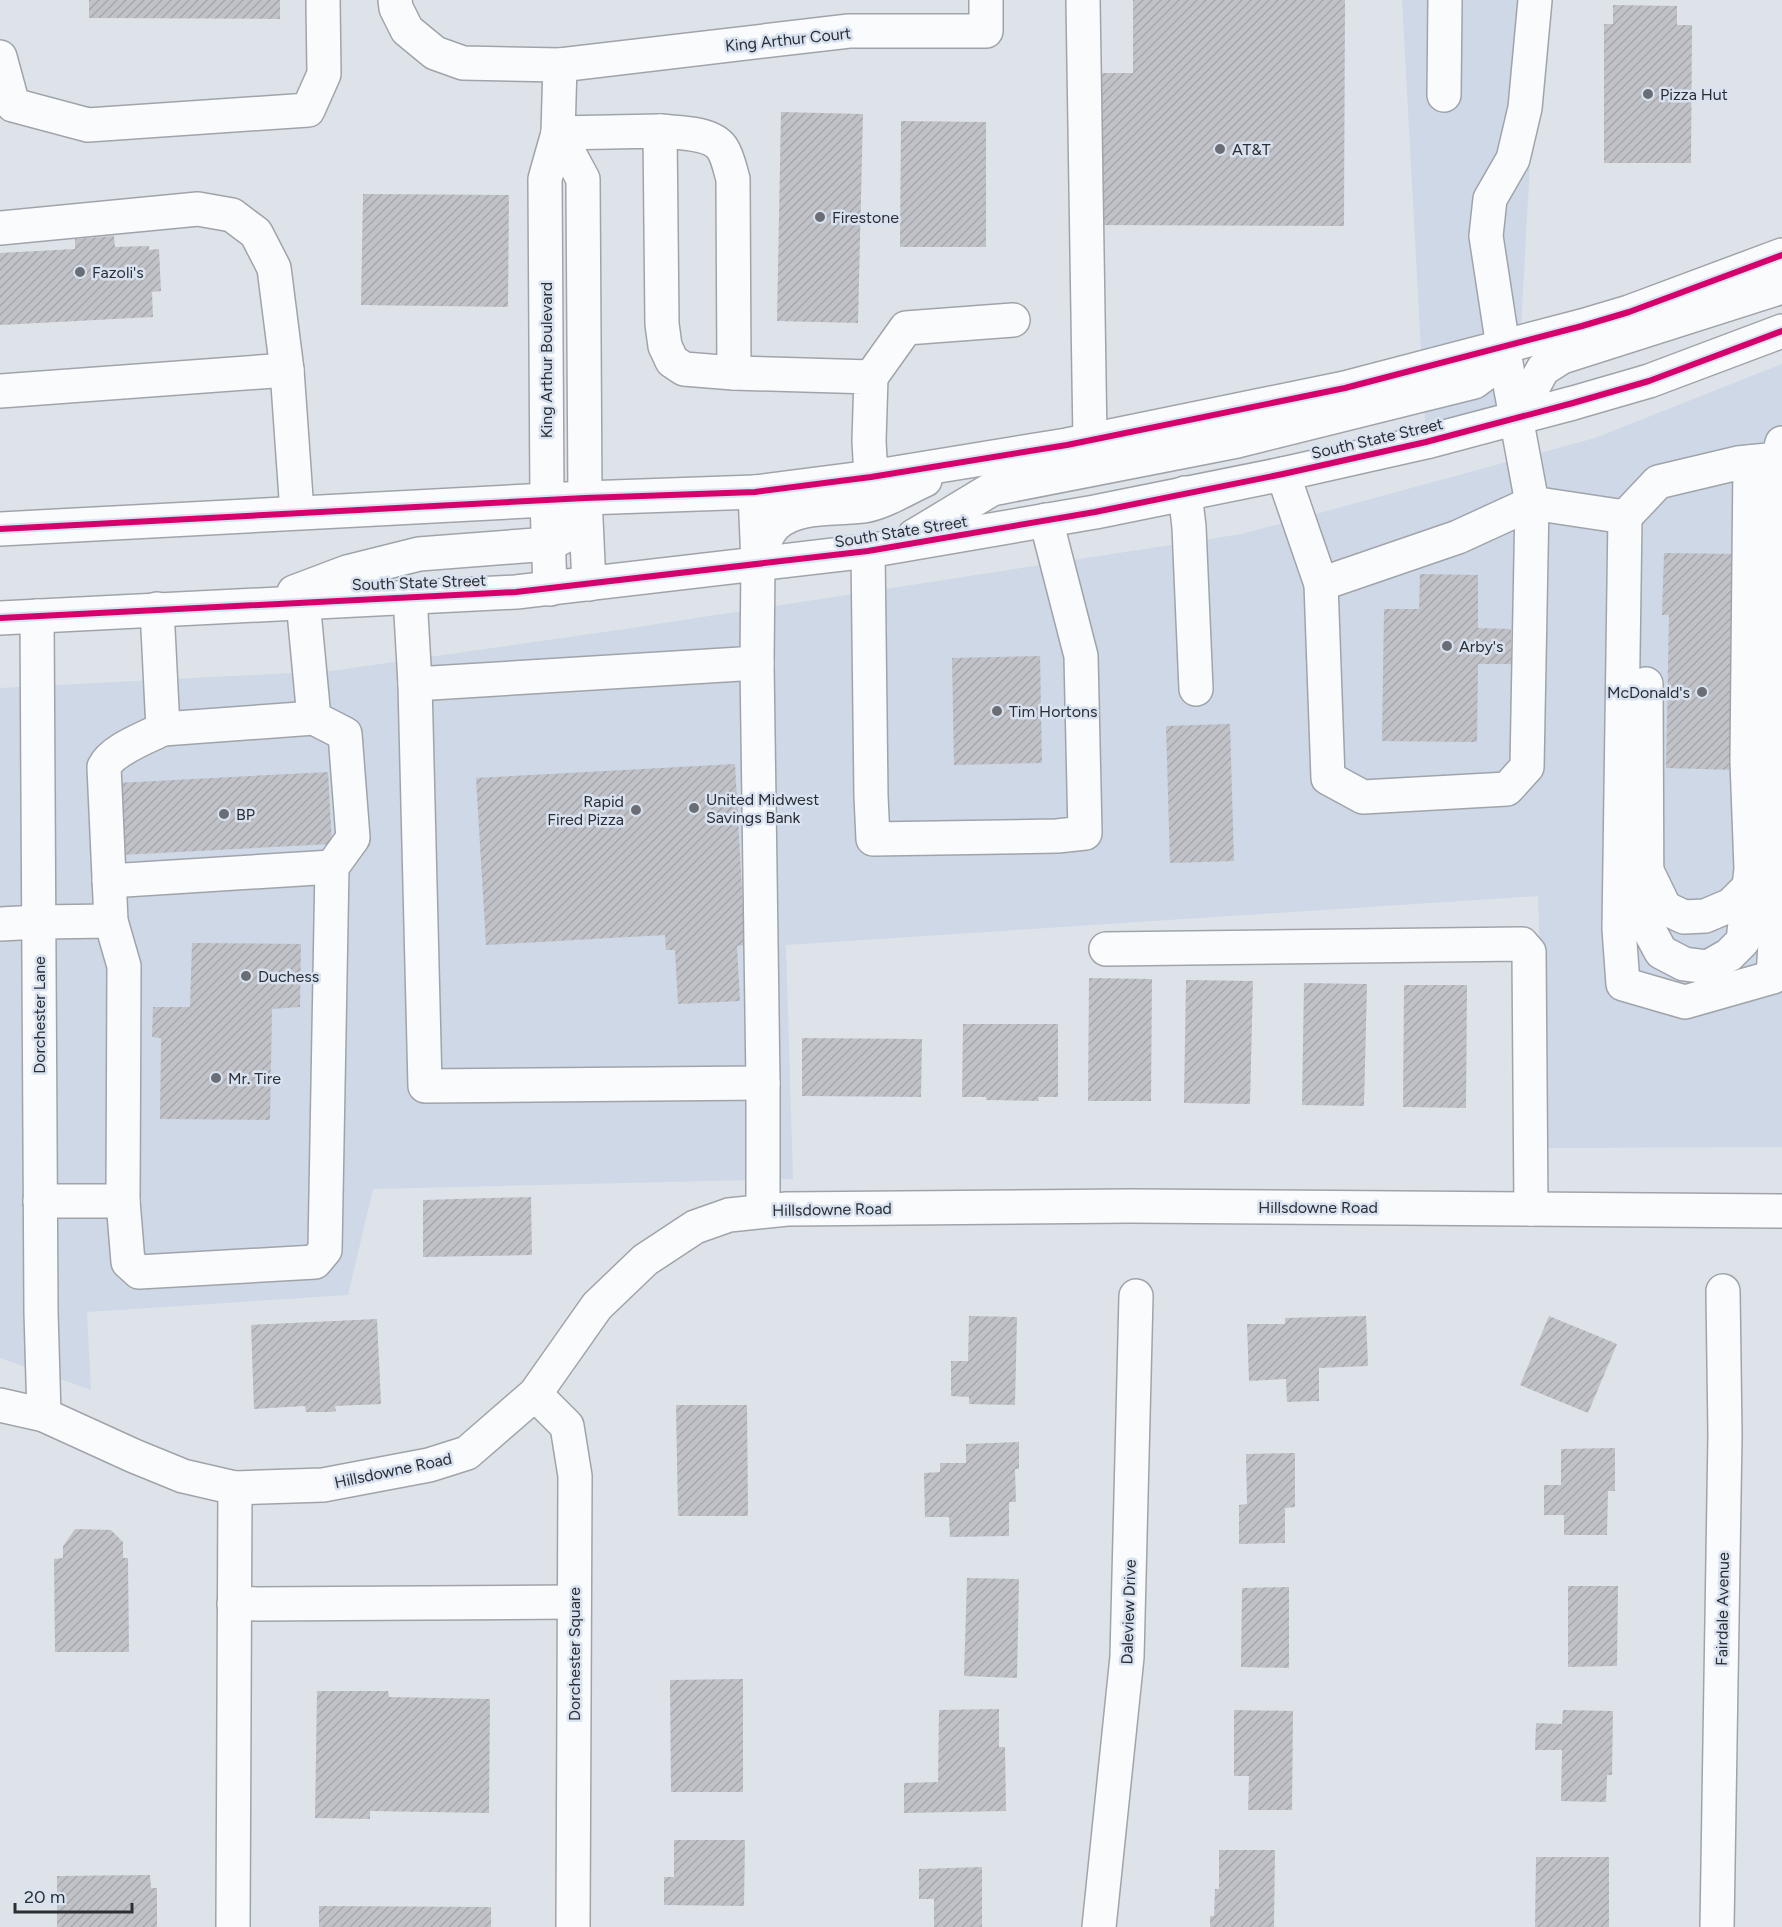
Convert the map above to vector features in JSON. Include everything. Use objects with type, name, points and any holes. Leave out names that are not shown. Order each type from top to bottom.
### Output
[{"type":"street","points":[[0,57],[13,105],[88,125],[308,110],[324,75],[322,0]]},
{"type":"street","points":[[395,0],[396,8],[407,30],[435,53],[463,63],[560,64]]},
{"type":"street","name":"King Arthur Court","points":[[560,64],[849,31],[986,31],[986,0]]},
{"type":"street","points":[[1083,0],[1090,440]]},
{"type":"street","points":[[1444,95],[1445,0]]},
{"type":"street","points":[[1283,474],[1321,584],[1328,778],[1364,797],[1507,789],[1527,767],[1532,502],[1491,275],[1487,227],[1490,200],[1513,159],[1525,108],[1535,0]]},
{"type":"street","name":"King Arthur Boulevard","points":[[550,589],[547,501],[545,179],[558,132],[560,64]]},
{"type":"street","points":[[660,131],[662,324],[665,346],[672,361],[684,369],[734,373],[871,377]]},
{"type":"street","points":[[590,584],[585,498],[583,178],[558,132],[660,131],[701,135],[720,146],[733,179],[734,373]]},
{"type":"street","points":[[0,228],[198,209],[232,215],[256,232],[274,268],[287,370],[297,512]]},
{"type":"street","points":[[0,529],[297,512],[755,492],[871,477],[1090,440],[1345,388],[1554,335],[1629,312],[1782,255]]},
{"type":"street","points":[[1516,418],[1543,369],[1562,357],[1782,287]]},
{"type":"street","points":[[871,477],[869,441],[871,377],[906,328],[1013,320]]},
{"type":"street","name":"South State Street","points":[[0,618],[550,589],[882,549],[1283,474],[1426,442],[1649,381],[1782,331]]},
{"type":"street","points":[[1046,520],[1081,656],[1084,833],[1057,836],[873,838],[871,796],[882,549],[992,489],[1237,441],[1474,382],[1494,367],[1503,347]]},
{"type":"street","points":[[0,391],[287,370]]},
{"type":"street","points":[[1770,455],[1776,926],[1773,977],[1685,1002],[1623,984],[1619,928],[1625,517],[1658,482],[1770,455]]},
{"type":"street","points":[[1625,566],[1641,596],[1646,691],[1647,926],[1661,952],[1684,964],[1708,967],[1728,955],[1743,940],[1751,869],[1747,761],[1770,455]]},
{"type":"street","points":[[758,563],[764,543],[773,526],[787,516],[802,512],[867,505],[968,462]]},
{"type":"street","points":[[755,492],[758,563],[763,1211]]},
{"type":"street","points":[[1185,493],[1189,527],[1196,689]]},
{"type":"street","points":[[259,606],[347,572],[418,554],[549,544],[564,536],[585,498]]},
{"type":"street","points":[[1321,584],[1458,537],[1532,502],[1625,517]]},
{"type":"street","points":[[410,596],[415,684],[425,1086],[763,1083]]},
{"type":"street","points":[[303,601],[314,718]]},
{"type":"street","points":[[157,609],[162,729]]},
{"type":"street","name":"Dorchester Lane","points":[[38,616],[40,1201],[44,1414]]},
{"type":"street","points":[[415,684],[757,663]]},
{"type":"street","points":[[314,718],[345,734],[353,838],[333,867],[325,1250],[315,1262],[139,1272],[128,1262],[123,1200],[124,966],[111,921],[104,767],[108,759],[115,754],[162,729],[314,718]]},
{"type":"street","points":[[109,881],[333,867]]},
{"type":"street","points":[[1647,872],[1665,908],[1684,918],[1706,916],[1731,905],[1749,887]]},
{"type":"street","points":[[0,924],[39,921],[111,921]]},
{"type":"street","points":[[1106,949],[1522,944],[1529,952],[1531,1209]]},
{"type":"street","points":[[40,1201],[123,1200]]},
{"type":"street","name":"Hillsdowne Road","points":[[0,1405],[44,1414],[183,1476],[235,1488],[323,1485],[429,1466],[467,1453],[535,1394],[597,1306],[645,1260],[695,1227],[729,1215],[787,1209],[1118,1206],[1782,1211]]},
{"type":"street","name":"Fairdale Avenue","points":[[1717,1927],[1725,1435],[1723,1291]]},
{"type":"street","name":"Daleview Drive","points":[[1099,1927],[1127,1657],[1136,1296]]},
{"type":"street","name":"Dorchester Square","points":[[535,1394],[567,1426],[575,1476],[573,1927]]},
{"type":"street","points":[[233,1927],[235,1488]]},
{"type":"street","points":[[234,1604],[574,1602]]},
{"type":"shaded area","points":[[1402,0],[1539,0],[1516,418],[1426,442]]},
{"type":"shaded area","points":[[1782,364],[1782,1147],[1546,1148],[1538,896],[786,945],[793,1179],[373,1189],[348,1295],[87,1312],[91,1390],[0,1358],[0,688],[331,671],[625,629],[1242,534],[1595,438]]},
{"type":"building","points":[[89,0],[280,0],[280,19],[89,18]]},
{"type":"building","name":"AT&T","points":[[1133,0],[1345,0],[1344,226],[1096,225],[1097,73],[1133,73]]},
{"type":"building","name":"Pizza Hut","points":[[1613,5],[1677,6],[1677,25],[1692,25],[1691,163],[1604,163],[1604,24],[1613,24]]},
{"type":"building","name":"Firestone","points":[[781,112],[863,114],[858,323],[777,321]]},
{"type":"building","points":[[901,121],[986,122],[986,247],[900,247]]},
{"type":"building","points":[[363,194],[509,195],[508,307],[361,305]]},
{"type":"building","name":"Fazoli's","points":[[114,236],[115,247],[149,246],[149,250],[159,249],[161,291],[152,292],[153,317],[0,325],[0,253],[75,249],[75,239]]},
{"type":"building","name":"McDonald's","points":[[1664,553],[1740,554],[1736,770],[1666,768],[1669,615],[1662,615]]},
{"type":"building","name":"Arby's","points":[[1420,574],[1478,575],[1478,628],[1511,629],[1511,664],[1478,664],[1477,742],[1382,741],[1384,609],[1419,609]]},
{"type":"building","name":"Tim Hortons","points":[[1040,656],[1042,763],[954,765],[952,658]]},
{"type":"building","points":[[1230,724],[1234,861],[1170,863],[1166,726]]},
{"type":"building","points":[[735,764],[745,945],[737,946],[740,1001],[678,1004],[675,950],[666,950],[665,935],[486,945],[476,778]]},
{"type":"building","name":"BP","points":[[328,772],[332,844],[120,855],[117,783]]},
{"type":"building","name":"Mr. Tire","points":[[192,943],[301,944],[300,1007],[272,1009],[270,1120],[160,1119],[161,1038],[152,1037],[153,1007],[190,1007]]},
{"type":"building","points":[[1089,978],[1152,979],[1151,1101],[1088,1101]]},
{"type":"building","points":[[1186,980],[1253,981],[1250,1104],[1184,1103]]},
{"type":"building","points":[[1304,983],[1367,984],[1364,1106],[1302,1105]]},
{"type":"building","points":[[1404,985],[1467,985],[1466,1108],[1403,1107]]},
{"type":"building","points":[[963,1024],[1058,1024],[1058,1097],[1038,1097],[1039,1101],[962,1097]]},
{"type":"building","points":[[802,1038],[922,1039],[921,1097],[802,1096]]},
{"type":"building","points":[[531,1197],[532,1255],[423,1257],[423,1200]]},
{"type":"building","points":[[969,1316],[1017,1317],[1015,1405],[969,1404],[969,1397],[951,1396],[951,1361],[968,1361]]},
{"type":"building","points":[[1366,1316],[1368,1366],[1319,1368],[1319,1401],[1287,1402],[1286,1379],[1249,1381],[1247,1324],[1285,1324],[1285,1318]]},
{"type":"building","points":[[1549,1316],[1617,1344],[1588,1413],[1520,1385]]},
{"type":"building","points":[[377,1319],[381,1404],[335,1406],[336,1411],[331,1412],[306,1412],[305,1406],[254,1409],[251,1325]]},
{"type":"building","points":[[676,1405],[747,1405],[748,1516],[678,1516]]},
{"type":"building","points":[[1019,1442],[1019,1469],[1015,1469],[1016,1502],[1009,1502],[1009,1536],[950,1537],[949,1517],[925,1517],[924,1473],[940,1472],[940,1463],[966,1463],[966,1444]]},
{"type":"building","points":[[1615,1448],[1615,1491],[1608,1491],[1607,1535],[1564,1535],[1564,1515],[1544,1515],[1544,1485],[1561,1485],[1561,1449]]},
{"type":"building","points":[[1295,1453],[1295,1507],[1285,1508],[1285,1543],[1239,1544],[1239,1505],[1247,1504],[1246,1454]]},
{"type":"building","points":[[75,1529],[111,1530],[123,1542],[123,1558],[128,1558],[129,1652],[55,1652],[54,1559],[63,1558],[63,1546]]},
{"type":"building","points":[[967,1578],[1019,1579],[1017,1678],[964,1676]]},
{"type":"building","points":[[1568,1586],[1618,1586],[1617,1666],[1568,1667]]},
{"type":"building","points":[[1289,1587],[1289,1668],[1241,1667],[1242,1588]]},
{"type":"building","points":[[743,1679],[743,1792],[671,1792],[670,1680]]},
{"type":"building","points":[[317,1691],[388,1691],[389,1697],[490,1699],[489,1813],[370,1811],[370,1819],[315,1818]]},
{"type":"building","points":[[999,1709],[999,1747],[1005,1747],[1006,1811],[904,1813],[904,1783],[938,1782],[939,1710]]},
{"type":"building","points":[[1234,1710],[1293,1711],[1292,1810],[1248,1810],[1249,1776],[1234,1776]]},
{"type":"building","points":[[1563,1710],[1613,1711],[1612,1775],[1607,1775],[1606,1802],[1561,1801],[1562,1750],[1535,1750],[1536,1723],[1562,1724]]},
{"type":"building","points":[[674,1840],[745,1840],[744,1906],[664,1905],[664,1877],[674,1877]]},
{"type":"building","points":[[1219,1850],[1275,1850],[1274,1927],[1210,1927],[1210,1916],[1214,1916],[1215,1889],[1219,1889]]},
{"type":"building","points":[[1536,1857],[1609,1857],[1609,1927],[1535,1927]]},
{"type":"building","points":[[982,1867],[982,1927],[934,1927],[934,1899],[919,1899],[919,1869]]},
{"type":"building","points":[[150,1875],[151,1888],[157,1888],[157,1927],[57,1927],[57,1876]]},
{"type":"building","points":[[319,1906],[491,1907],[491,1927],[319,1927]]},
{"type":"cycle path","points":[[0,529],[585,498],[755,492],[871,477],[1067,445],[1345,388],[1629,312],[1782,255]]},
{"type":"cycle path","points":[[0,618],[516,592],[868,551],[1095,512],[1426,442],[1649,381],[1782,331]]},
{"type":"place","name":"Pizza Hut","points":[[1648,94]]},
{"type":"place","name":"AT&T","points":[[1220,149]]},
{"type":"place","name":"Firestone","points":[[820,217]]},
{"type":"place","name":"Fazoli's","points":[[80,272]]},
{"type":"place","name":"Arby's","points":[[1447,646]]},
{"type":"place","name":"McDonald's","points":[[1702,692]]},
{"type":"place","name":"Tim Hortons","points":[[997,711]]},
{"type":"place","name":"United Midwest Savings Bank","points":[[694,808]]},
{"type":"place","name":"Rapid Fired Pizza","points":[[636,810]]},
{"type":"place","name":"BP","points":[[224,814]]},
{"type":"place","name":"Duchess","points":[[246,976]]},
{"type":"place","name":"Mr. Tire","points":[[216,1078]]}]
